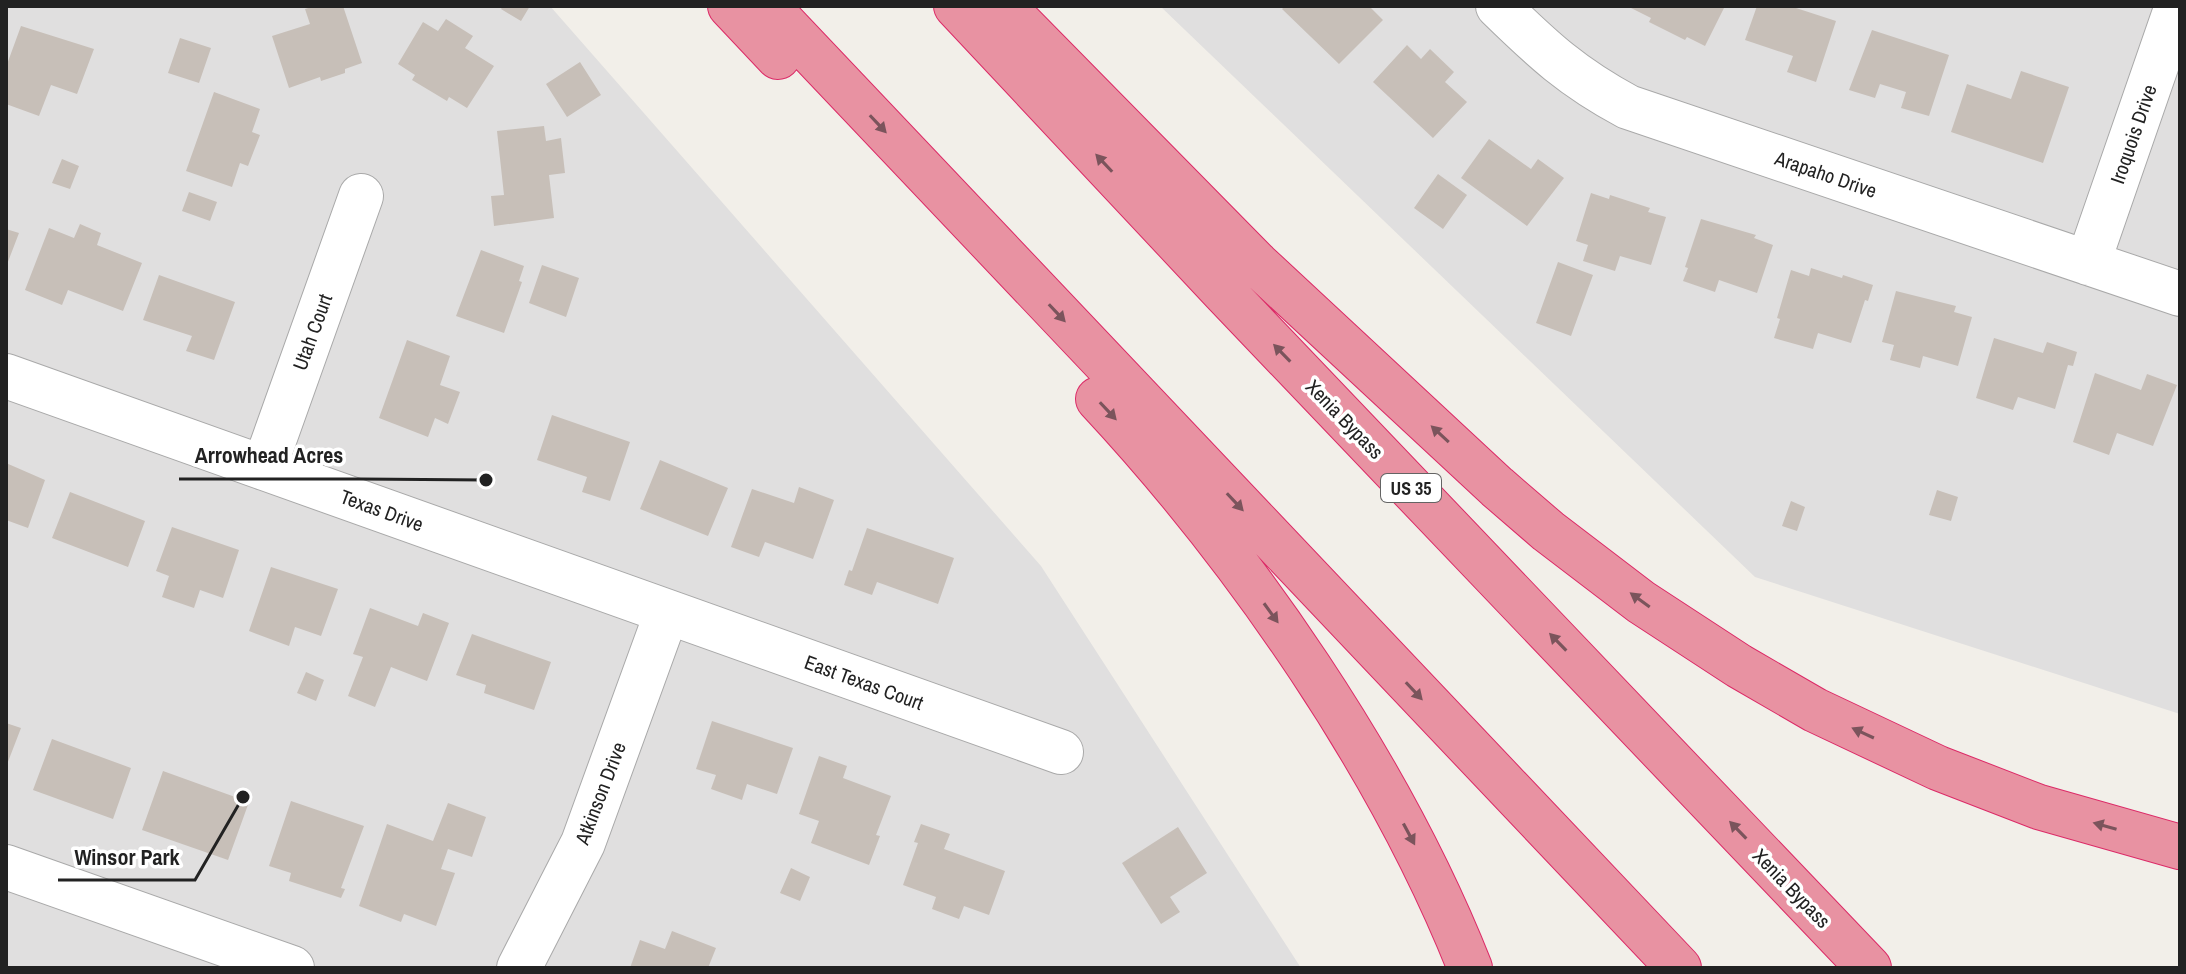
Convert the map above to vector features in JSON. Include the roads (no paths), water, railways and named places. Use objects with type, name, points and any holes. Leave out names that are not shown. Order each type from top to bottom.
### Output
[{"type":"highway","points":[[730,6],[1128,432],[1211,532],[1278,623],[1397,812],[1428,870],[1470,968]]},
{"type":"highway","points":[[767,6],[1679,968]]},
{"type":"highway","name":"Xenia Bypass","points":[[956,6],[1245,314],[1869,968]]},
{"type":"highway","points":[[1003,6],[1257,264],[1497,487],[1641,602],[1739,666],[1815,710],[1938,768],[2039,807],[2180,847]]},
{"type":"street","name":"Arapaho Drive","points":[[1498,6],[1551,58],[1587,85],[1628,107],[2180,294]]},
{"type":"street","name":"Iroquois Drive","points":[[2088,263],[2177,6]]},
{"type":"street","name":"Utah Court","points":[[264,468],[361,196]]},
{"type":"street","name":"Texas Drive","points":[[6,376],[667,612]]},
{"type":"street","name":"East Texas Court","points":[[667,612],[1061,752]]},
{"type":"street","name":"Atkinson Drive","points":[[519,968],[583,843],[667,612]]},
{"type":"street","points":[[6,867],[292,968]]},
{"type":"place","name":"Arrowhead Acres","points":[[486,480]]},
{"type":"place","name":"Winsor Park","points":[[243,797]]}]
